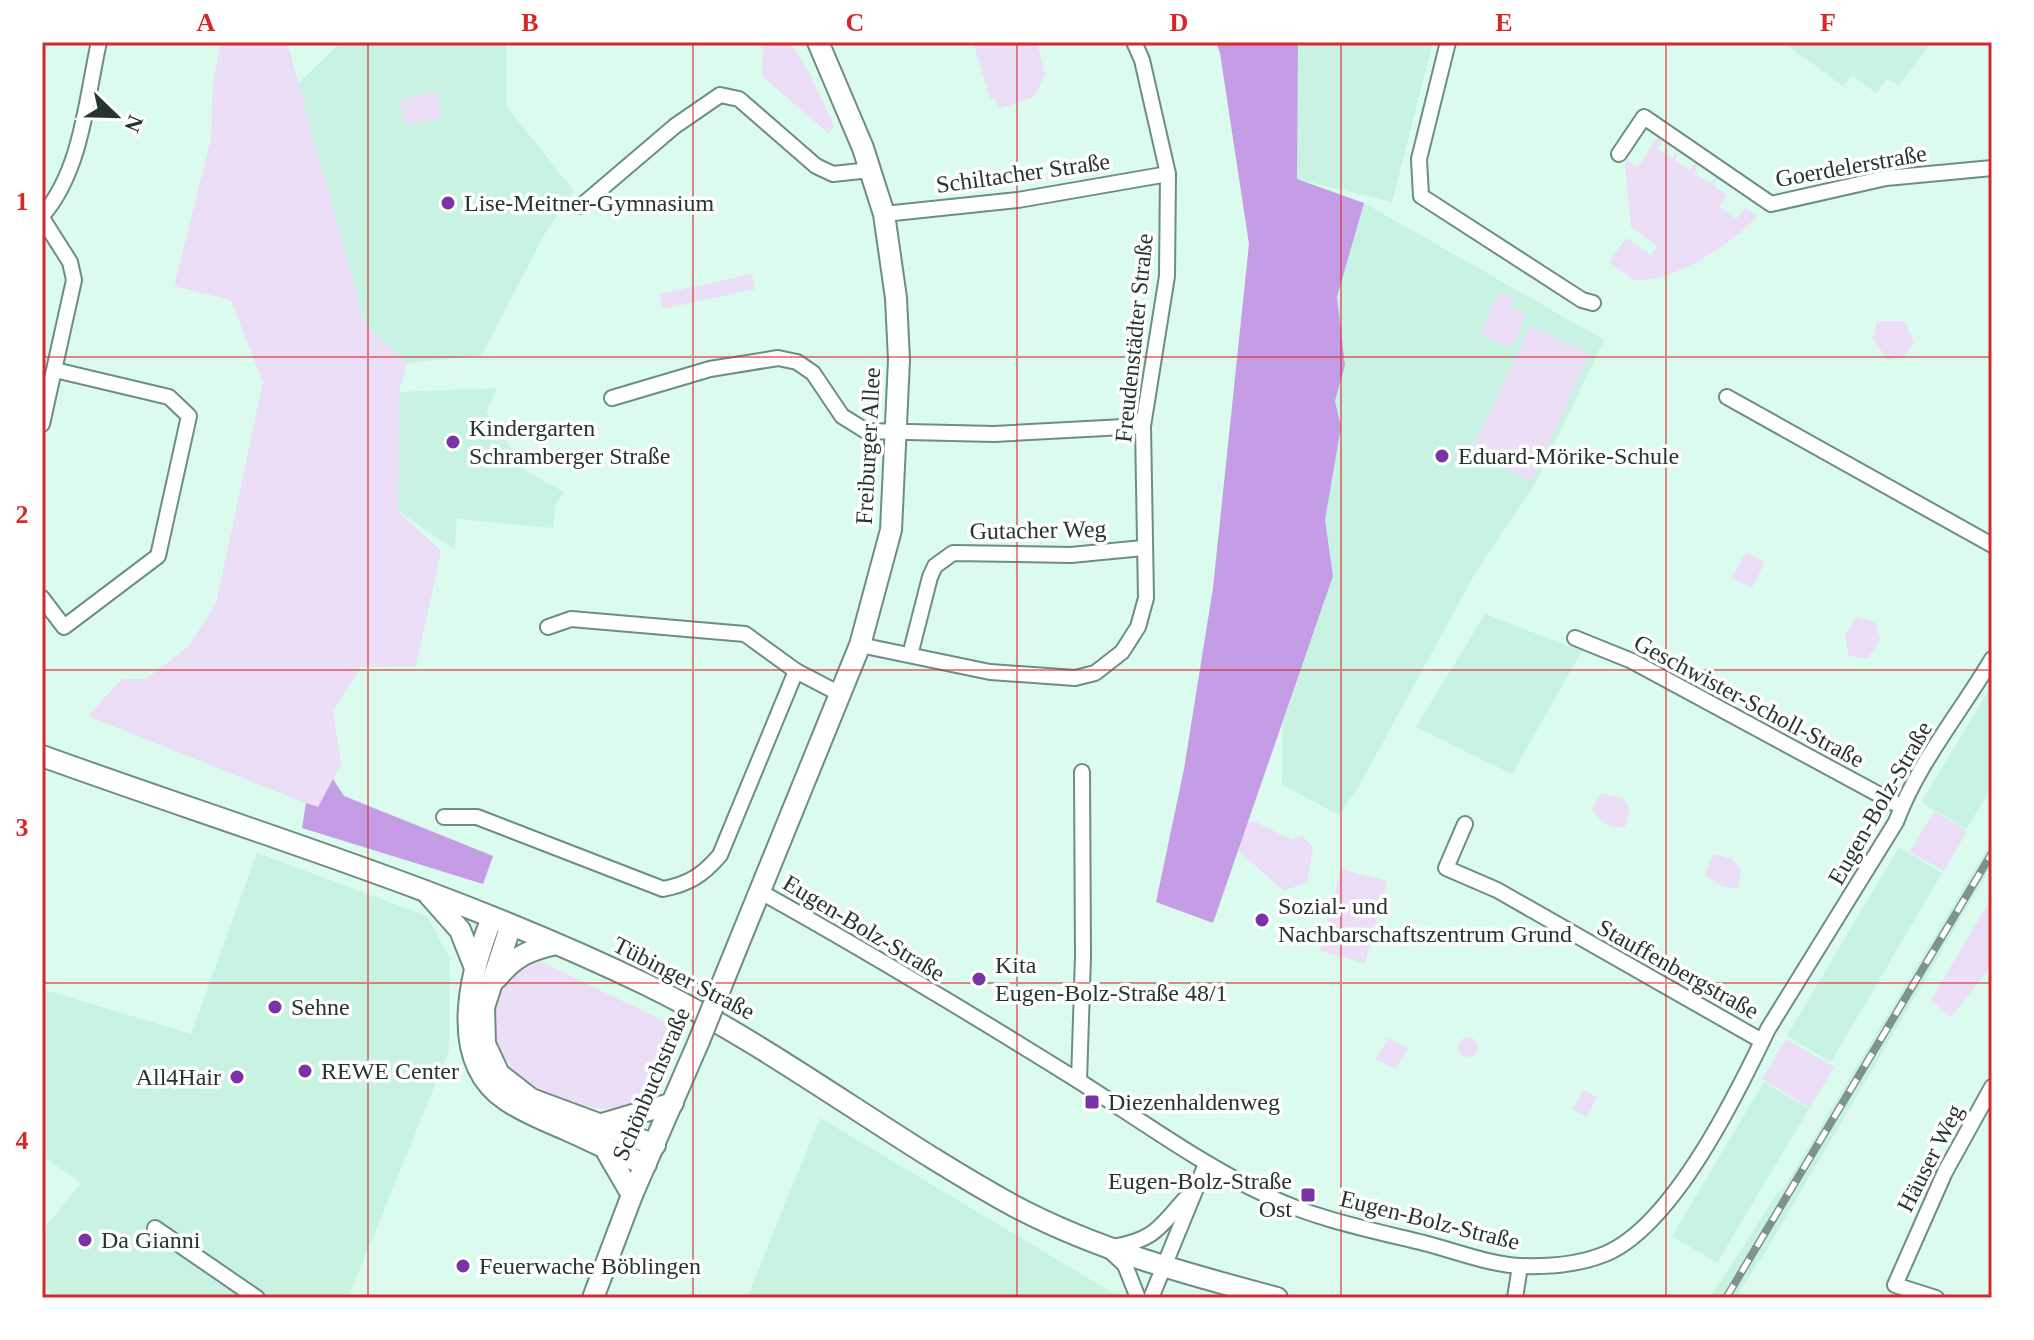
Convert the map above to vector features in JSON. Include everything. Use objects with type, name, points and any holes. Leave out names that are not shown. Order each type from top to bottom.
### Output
[{"type":"main road","name":"Freiburger Allee","points":[[759,891],[842,695],[860,645],[891,530],[899,360],[896,298],[884,214],[870,170],[818,42]]},
{"type":"main road","name":"Tübinger Straße","points":[[42,756],[428,893],[556,944],[647,985],[752,1041],[1014,1206],[1107,1248],[1162,1267],[1277,1298]]},
{"type":"main road","name":"Schönbuchstraße","points":[[593,1298],[632,1195],[699,1041],[759,891]]},
{"type":"main road","points":[[428,893],[460,930],[475,968]]},
{"type":"main road","points":[[502,922],[475,968],[468,1020],[478,1067],[486,1083],[505,1100],[532,1116],[607,1152],[651,1154]]},
{"type":"main road","points":[[502,922],[483,1027],[485,1044],[499,1074],[531,1099],[602,1124],[651,1154]]},
{"type":"main road","points":[[490,987],[513,959],[526,951],[556,944]]},
{"type":"main road","points":[[602,1124],[673,1103]]},
{"type":"main road","points":[[607,1152],[632,1195]]},
{"type":"street","points":[[42,424],[46,386],[55,370],[74,280],[70,262],[42,217],[58,197],[69,175],[99,42]]},
{"type":"street","name":"Freudenstädter Straße","points":[[860,645],[1019,676],[1063,678],[1095,673],[1122,652],[1138,627],[1146,598],[1143,426],[1167,276],[1168,174],[1142,60],[1134,42]]},
{"type":"street","points":[[1448,42],[1419,159],[1421,196],[1582,300],[1593,303]]},
{"type":"street","points":[[581,206],[675,126],[720,95],[739,99],[816,166],[833,174],[870,170]]},
{"type":"street","name":"Goerdelerstraße","points":[[1619,154],[1644,117],[1771,204],[1886,178],[1992,168]]},
{"type":"street","name":"Schiltacher Straße","points":[[884,214],[1018,200],[1168,174]]},
{"type":"street","points":[[612,398],[710,369],[778,358],[797,362],[813,373],[842,416],[866,431],[994,434],[1143,426]]},
{"type":"street","points":[[42,598],[64,627],[158,556],[189,416],[169,397],[55,370]]},
{"type":"street","points":[[1727,397],[1992,545]]},
{"type":"street","name":"Gutacher Weg","points":[[910,655],[930,577],[935,566],[953,553],[1071,555],[1143,548]]},
{"type":"street","points":[[548,627],[571,619],[745,634],[796,671],[842,695]]},
{"type":"street","name":"Geschwister-Scholl-Straße","points":[[1575,638],[1632,661],[1902,807]]},
{"type":"street","name":"Eugen-Bolz-Straße","points":[[759,891],[1079,1081],[1206,1164],[1267,1196],[1303,1210],[1520,1266],[1561,1265],[1606,1253],[1649,1225],[1689,1171],[1762,1041],[1854,893],[1992,659]]},
{"type":"street","points":[[444,817],[477,817],[663,889],[684,885],[704,874],[720,855],[796,671]]},
{"type":"street","points":[[1079,1081],[1083,956],[1082,772]]},
{"type":"street","name":"Stauffenbergstraße","points":[[1465,824],[1446,868],[1497,890],[1762,1041]]},
{"type":"street","name":"Häuser Weg","points":[[1936,1298],[1895,1285],[1945,1172],[1992,1087]]},
{"type":"street","points":[[1151,1298],[1191,1193],[1206,1164]]},
{"type":"street","points":[[1107,1248],[1142,1242],[1156,1233],[1191,1193]]},
{"type":"street","points":[[155,1228],[257,1298]]},
{"type":"street","points":[[1107,1248],[1125,1265],[1138,1298]]},
{"type":"street","points":[[1515,1298],[1520,1266]]},
{"type":"shaded area","points":[[221,42],[287,42],[365,325],[407,363],[399,392],[398,511],[441,551],[416,666],[361,667],[333,711],[341,764],[318,808],[88,716],[122,679],[146,679],[188,647],[216,604],[263,382],[231,300],[174,286],[211,139],[213,81]]},
{"type":"shaded area","name":"Lise-Meitner-Gymnasium","points":[[341,42],[506,42],[507,107],[574,191],[544,235],[482,355],[407,363],[365,325],[298,84]]},
{"type":"shaded area","points":[[763,42],[789,42],[808,70],[834,126],[828,133],[762,76]]},
{"type":"shaded area","points":[[973,42],[1037,42],[1045,74],[1034,97],[999,109],[995,98],[990,99]]},
{"type":"shaded area","points":[[1216,42],[1298,42],[1297,179],[1364,203],[1337,297],[1345,365],[1335,401],[1341,427],[1325,520],[1333,576],[1213,923],[1156,902],[1184,769],[1213,588],[1249,244]]},
{"type":"shaded area","points":[[1298,42],[1433,42],[1392,202],[1297,179]]},
{"type":"shaded area","points":[[1783,42],[1930,44],[1899,86],[1888,78],[1876,93],[1852,75],[1843,86]]},
{"type":"shaded area","points":[[437,91],[442,118],[404,125],[400,100]]},
{"type":"shaded area","points":[[1659,135],[1663,138],[1658,149],[1673,158],[1679,148],[1675,160],[1690,170],[1696,161],[1699,163],[1694,173],[1710,183],[1719,175],[1713,185],[1727,195],[1719,207],[1736,219],[1745,208],[1757,216],[1733,238],[1700,260],[1665,276],[1634,280],[1609,262],[1626,238],[1651,255],[1657,246],[1631,227],[1625,164],[1627,161],[1638,167]]},
{"type":"shaded area","name":"Eduard-Mörike-Schule","points":[[1364,203],[1604,340],[1535,484],[1477,570],[1359,786],[1339,815],[1282,785],[1283,722],[1333,576],[1325,520],[1341,427],[1335,401],[1345,365],[1337,297]]},
{"type":"shaded area","points":[[752,274],[755,289],[663,309],[660,294]]},
{"type":"shaded area","points":[[1499,291],[1514,298],[1511,307],[1527,313],[1512,348],[1480,335]]},
{"type":"shaded area","points":[[1877,321],[1904,321],[1914,342],[1905,356],[1888,360],[1873,339]]},
{"type":"shaded area","points":[[1530,326],[1590,354],[1531,481],[1471,453]]},
{"type":"shaded area","name":"Kindergarten Schramberger Straße","points":[[497,388],[486,413],[528,472],[564,492],[555,506],[553,528],[457,519],[454,549],[398,511],[399,392]]},
{"type":"shaded area","points":[[1746,552],[1765,562],[1752,588],[1732,578]]},
{"type":"shaded area","points":[[1485,614],[1582,651],[1512,774],[1416,727]]},
{"type":"shaded area","points":[[1856,617],[1875,622],[1880,640],[1867,659],[1849,656],[1845,636]]},
{"type":"shaded area","points":[[1992,685],[1992,787],[1966,829],[1921,802]]},
{"type":"shaded area","points":[[333,779],[344,796],[493,856],[483,884],[302,828],[306,803],[318,807]]},
{"type":"shaded area","points":[[1601,793],[1623,798],[1630,809],[1625,827],[1606,824],[1592,809]]},
{"type":"shaded area","points":[[1934,811],[1967,831],[1944,871],[1910,852]]},
{"type":"shaded area","points":[[1254,821],[1292,840],[1302,835],[1313,848],[1307,882],[1284,891],[1237,850],[1245,823]]},
{"type":"shaded area","points":[[1992,840],[1992,865],[1767,1249],[1735,1298],[1710,1298],[1778,1192],[1781,1193]]},
{"type":"shaded area","points":[[1899,847],[1942,873],[1831,1062],[1787,1036]]},
{"type":"shaded area","points":[[257,853],[427,916],[450,959],[449,1051],[348,1298],[55,1298],[42,1282],[42,1231],[81,1183],[42,1156],[42,989],[191,1034]]},
{"type":"shaded area","points":[[1713,854],[1732,859],[1741,870],[1738,888],[1723,887],[1705,875]]},
{"type":"shaded area","points":[[1341,869],[1387,881],[1365,963],[1320,951]]},
{"type":"shaded area","points":[[1992,897],[1992,965],[1951,1017],[1931,1000]]},
{"type":"shaded area","points":[[538,960],[680,1029],[653,1097],[616,1109],[574,1104],[546,1096],[512,1069],[494,1029],[495,1001],[507,981]]},
{"type":"shaded area","points":[[1468,1037],[1475,1040],[1478,1047],[1475,1054],[1468,1057],[1461,1054],[1458,1047],[1461,1040]]},
{"type":"shaded area","points":[[1388,1038],[1408,1048],[1396,1069],[1376,1059]]},
{"type":"shaded area","points":[[1786,1039],[1834,1067],[1810,1108],[1762,1079]]},
{"type":"shaded area","points":[[1764,1082],[1809,1109],[1717,1263],[1672,1236]]},
{"type":"shaded area","points":[[1583,1090],[1597,1097],[1587,1117],[1573,1109]]},
{"type":"shaded area","points":[[820,1118],[1113,1293],[1135,1298],[747,1298]]},
{"type":"railway","points":[[1726,1298],[1992,853]]},
{"type":"place","name":"Lise-Meitner-Gymnasium","points":[[448,203]]},
{"type":"place","name":"Kindergarten Schramberger Straße","points":[[453,442]]},
{"type":"place","name":"Eduard-Mörike-Schule","points":[[1442,456]]},
{"type":"place","name":"Sozial- und Nachbarschaftszentrum Grund","points":[[1262,920]]},
{"type":"place","name":"Kita Eugen-Bolz-Straße 48/1","points":[[979,979]]},
{"type":"place","name":"Sehne","points":[[275,1007]]},
{"type":"place","name":"REWE Center","points":[[305,1071]]},
{"type":"place","name":"All4Hair","points":[[237,1077]]},
{"type":"place","name":"Diezenhaldenweg","points":[[1092,1102]]},
{"type":"place","name":"Eugen-Bolz-Straße Ost","points":[[1308,1195]]},
{"type":"place","name":"Da Gianni","points":[[85,1240]]},
{"type":"place","name":"Feuerwache Böblingen","points":[[463,1266]]}]
